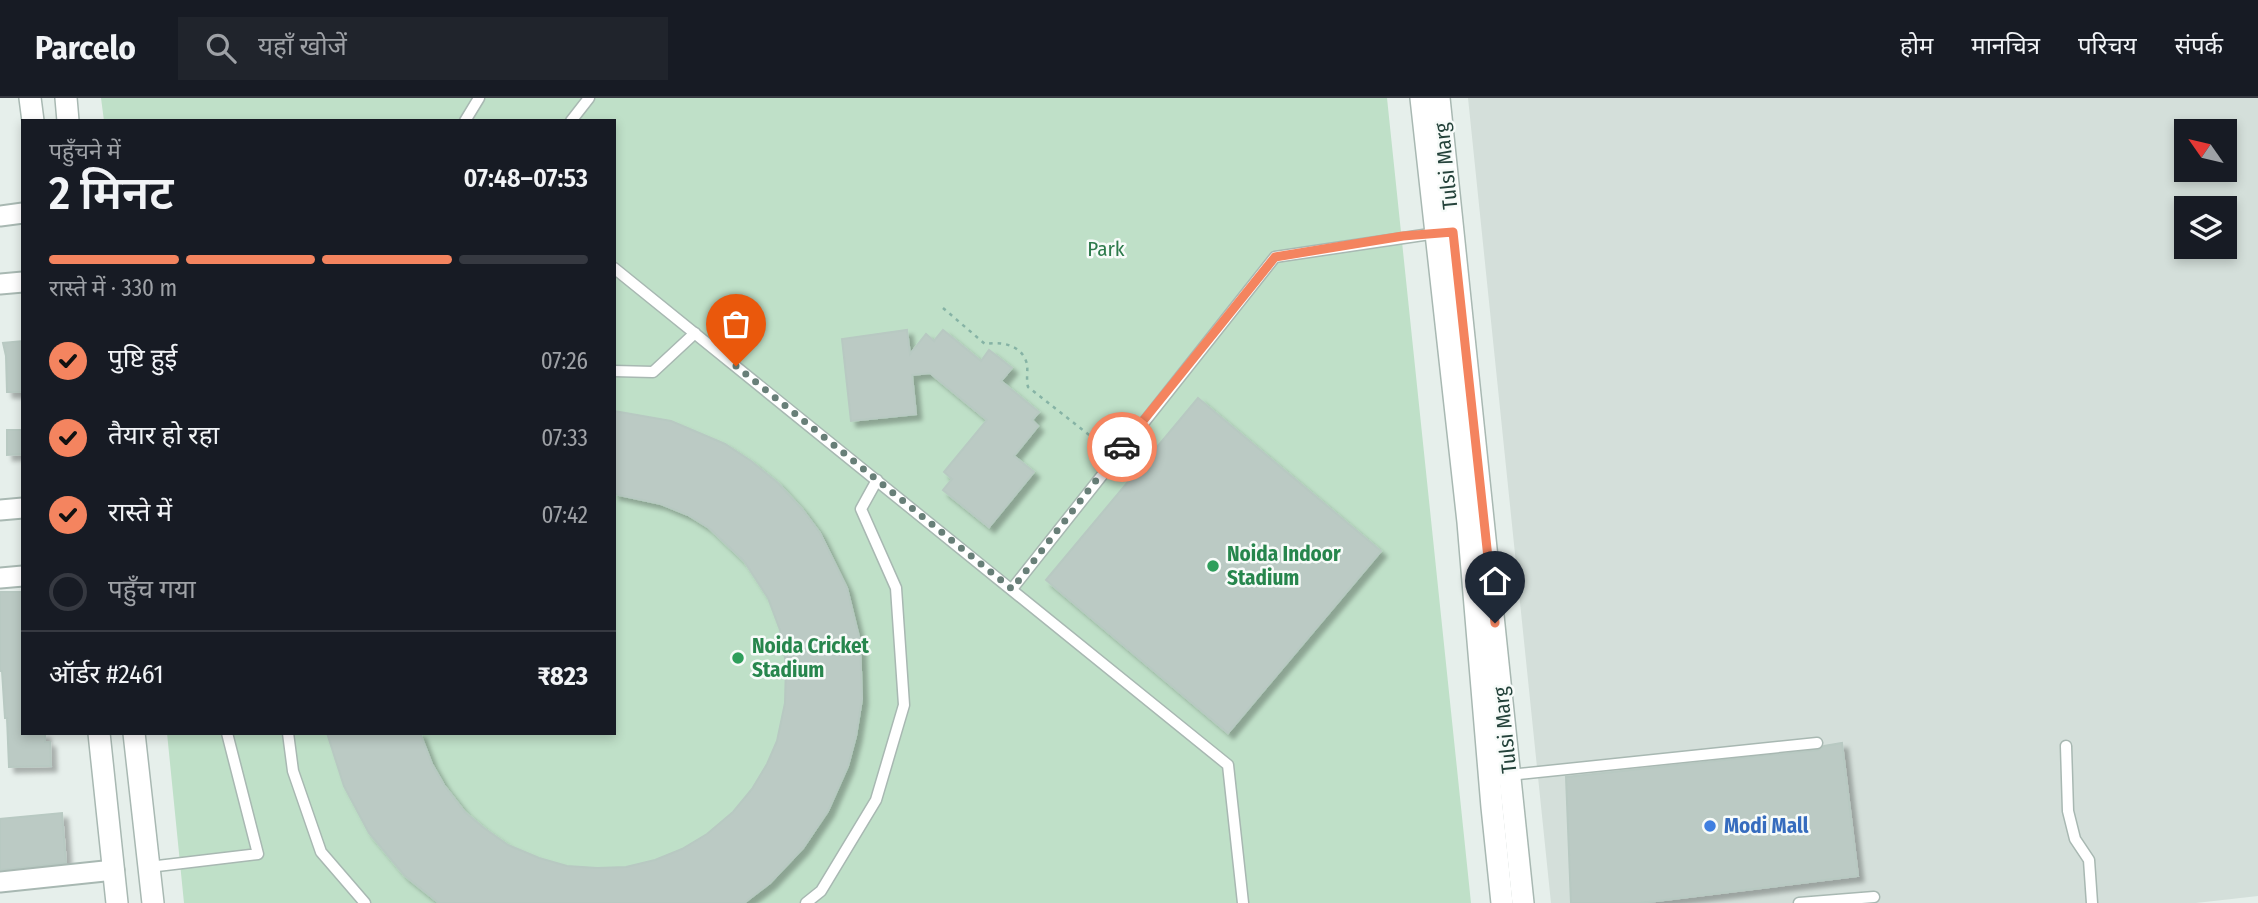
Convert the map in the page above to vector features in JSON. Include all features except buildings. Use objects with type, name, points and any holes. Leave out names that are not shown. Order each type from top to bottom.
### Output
[{"type":"street","points":[[30,98],[33,119]]},
{"type":"street","points":[[66,98],[68,119]]},
{"type":"street","name":"Tulsi Marg","points":[[1421,98],[1445,232],[1523,903]]},
{"type":"street","name":"Tulsi Marg","points":[[1438,98],[1445,232],[1468,522],[1502,903]]},
{"type":"street","points":[[0,216],[21,214]]},
{"type":"street","points":[[0,284],[21,282]]},
{"type":"street","points":[[0,510],[21,508]]},
{"type":"street","points":[[0,578],[21,576]]},
{"type":"street","points":[[99,735],[117,903]]},
{"type":"street","points":[[134,735],[153,903]]},
{"type":"street","points":[[0,882],[114,870]]},
{"type":"lane","points":[[466,119],[479,98]]},
{"type":"lane","points":[[573,119],[589,98]]},
{"type":"lane","points":[[1012,589],[1275,257],[1445,232]]},
{"type":"lane","points":[[616,270],[1228,765],[1243,903]]},
{"type":"lane","points":[[616,371],[653,372],[695,333]]},
{"type":"lane","points":[[806,903],[821,891],[876,800],[904,705],[896,588],[861,509],[877,480]]},
{"type":"lane","points":[[149,867],[258,855],[228,735]]},
{"type":"lane","points":[[288,735],[293,771],[321,852],[365,903]]},
{"type":"lane","points":[[1510,775],[1818,743]]},
{"type":"lane","points":[[2066,746],[2070,820],[2075,839],[2089,859],[2092,903]]},
{"type":"lane","points":[[1799,903],[1874,897]]},
{"type":"path","points":[[943,308],[985,344],[1007,344],[1020,352],[1027,366],[1028,387],[1116,456]]},
{"type":"shaded area","points":[[1468,98],[2258,98],[2258,896],[2196,903],[1551,903]]},
{"type":"green space","name":"Park","points":[[101,98],[1387,98],[1471,903],[184,903],[167,735],[616,735],[616,119],[104,119]]},
{"type":"way so far","points":[[736,366],[1012,589],[1122,447]]},
{"type":"place","name":"Noida Indoor Stadium","points":[[1213,566]]},
{"type":"place","name":"Noida Cricket Stadium","points":[[738,658]]},
{"type":"place","name":"Modi Mall","points":[[1710,826]]},
{"type":"route","points":[[1122,447],[1275,257],[1403,236],[1453,232],[1495,623]]}]
